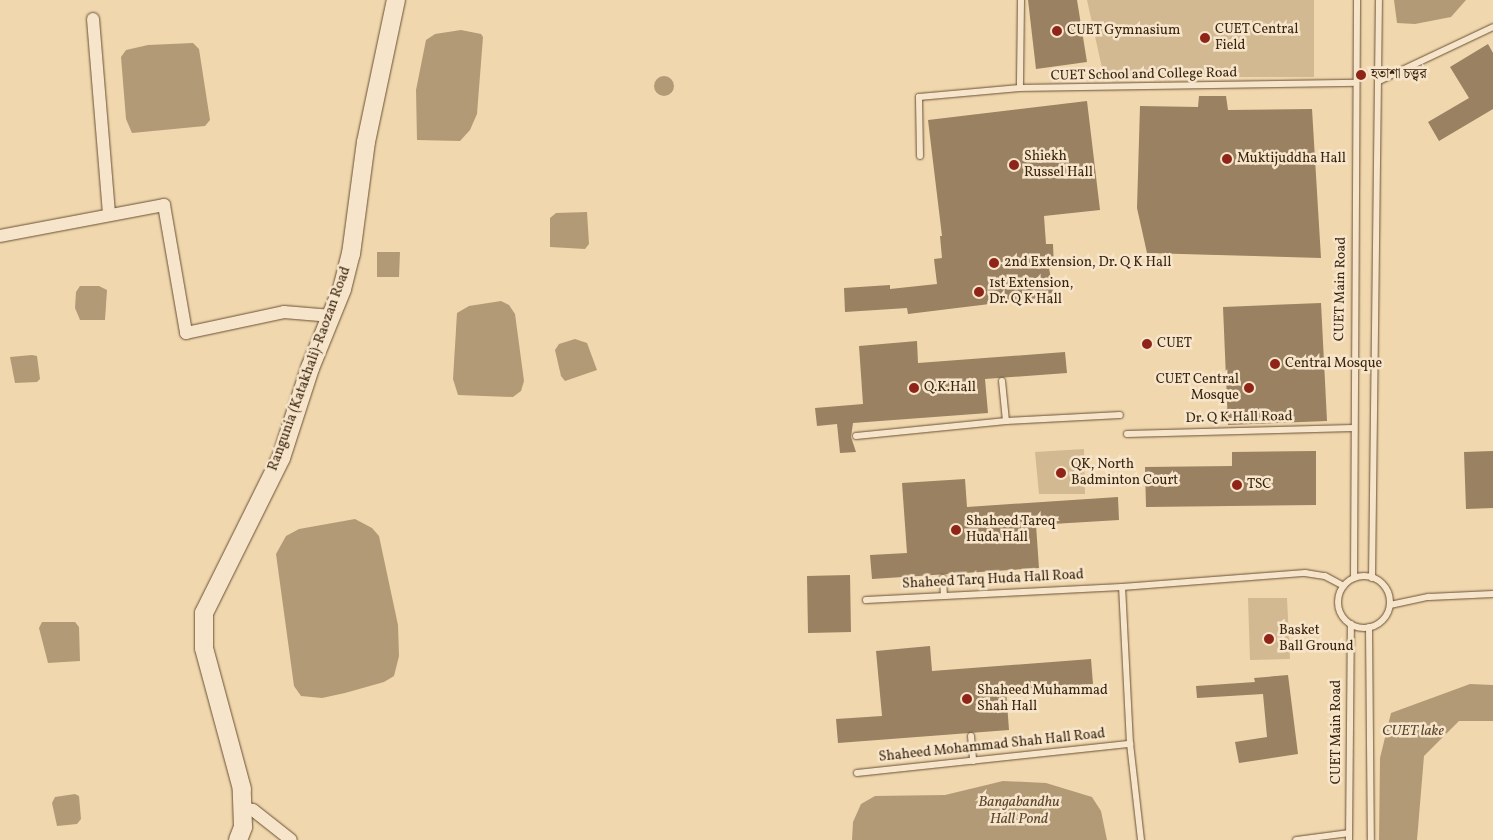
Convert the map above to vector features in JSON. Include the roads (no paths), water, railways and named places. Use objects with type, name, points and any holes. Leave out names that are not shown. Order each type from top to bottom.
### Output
[{"type":"main road","name":"Rangunia (Katakhali)-Raozan Road","points":[[238,840],[244,808],[242,789],[204,648],[204,613],[281,458],[310,368],[332,316],[350,254],[366,142],[396,0]]},
{"type":"street","points":[[93,19],[108,214]]},
{"type":"street","points":[[0,236],[108,214],[164,205],[186,333],[284,312],[332,316]]},
{"type":"street","points":[[244,808],[253,810],[291,840]]},
{"type":"lane","points":[[1020,88],[1021,0]]},
{"type":"lane","name":"CUET Main Road","points":[[1354,578],[1352,428],[1357,0]]},
{"type":"lane","points":[[1372,578],[1379,0]]},
{"type":"lane","points":[[1379,81],[1493,27]]},
{"type":"lane","name":"CUET School and College Road","points":[[920,156],[919,97],[1020,88],[1356,83]]},
{"type":"lane","points":[[1002,381],[1006,421]]},
{"type":"lane","points":[[856,436],[1006,421],[1120,415]]},
{"type":"lane","name":"Dr. Q K Hall Road","points":[[1127,434],[1352,428]]},
{"type":"lane","name":"Shaheed Tarq Huda Hall Road","points":[[866,600],[1122,587],[1305,573],[1325,576],[1344,586]]},
{"type":"lane","points":[[943,578],[944,595]]},
{"type":"lane","points":[[1354,578],[1372,578],[1386,588],[1390,605],[1383,620],[1369,627],[1351,624],[1339,610],[1338,597],[1344,586],[1354,578]]},
{"type":"lane","points":[[1122,587],[1130,744],[1141,840]]},
{"type":"lane","points":[[1390,605],[1429,597],[1493,594]]},
{"type":"lane","name":"CUET Main Road","points":[[1349,836],[1351,624]]},
{"type":"lane","points":[[1369,627],[1371,840]]},
{"type":"lane","points":[[971,736],[973,761]]},
{"type":"lane","name":"Shaheed Mohammad Shah Hall Road","points":[[857,772],[1130,744]]},
{"type":"lane","points":[[1296,840],[1349,836]]},
{"type":"water","points":[[1394,0],[1466,0],[1451,17],[1415,24],[1397,23]]},
{"type":"water","points":[[461,30],[481,34],[483,37],[477,114],[470,130],[460,141],[417,140],[416,90],[426,40],[435,34]]},
{"type":"water","points":[[193,43],[199,49],[210,120],[205,126],[132,133],[126,119],[121,57],[126,50],[148,45]]},
{"type":"water","points":[[664,76],[671,79],[674,86],[671,93],[664,96],[657,93],[654,86],[657,79]]},
{"type":"water","points":[[587,212],[589,244],[585,249],[550,247],[550,218],[556,213]]},
{"type":"water","points":[[377,252],[400,252],[399,277],[377,277]]},
{"type":"water","points":[[80,286],[99,286],[107,290],[105,320],[80,320],[75,308],[76,292]]},
{"type":"water","points":[[501,301],[509,305],[515,314],[524,381],[521,391],[513,397],[458,395],[453,379],[457,313],[469,306]]},
{"type":"water","points":[[575,339],[587,343],[597,370],[565,381],[561,376],[555,350],[559,344]]},
{"type":"water","points":[[37,356],[40,379],[37,382],[15,383],[10,357]]},
{"type":"water","points":[[355,519],[372,528],[379,536],[398,625],[399,656],[394,676],[384,682],[322,698],[301,696],[294,686],[276,554],[286,536],[299,529]]},
{"type":"water","points":[[42,622],[75,622],[79,627],[80,661],[48,663],[39,628]]},
{"type":"water","name":"CUET lake","points":[[1470,684],[1493,685],[1493,721],[1459,721],[1424,756],[1417,840],[1379,840],[1380,758],[1391,713]]},
{"type":"water","name":"Bangabandhu Hall Pond","points":[[1003,781],[1046,783],[1092,797],[1101,811],[1107,840],[852,840],[853,822],[861,804],[875,796],[945,795]]},
{"type":"water","points":[[75,794],[79,796],[81,819],[77,824],[57,826],[52,803],[55,797]]},
{"type":"place","name":"CUET Gymnasium","points":[[1057,31]]},
{"type":"place","name":"CUET Central Field","points":[[1205,38]]},
{"type":"place","name":"হতাশা চত্ত্বর","points":[[1361,75]]},
{"type":"place","name":"Muktijuddha Hall","points":[[1227,159]]},
{"type":"place","name":"Shiekh Russel Hall","points":[[1014,165]]},
{"type":"place","name":"2nd Extension, Dr. Q K Hall","points":[[994,263]]},
{"type":"place","name":"1st Extension, Dr. Q K Hall","points":[[979,292]]},
{"type":"place","name":"CUET","points":[[1147,344]]},
{"type":"place","name":"Central Mosque","points":[[1275,364]]},
{"type":"place","name":"Q.K.Hall","points":[[914,388]]},
{"type":"place","name":"CUET Central Mosque","points":[[1249,388]]},
{"type":"place","name":"QK, North Badminton Court","points":[[1061,473]]},
{"type":"place","name":"TSC","points":[[1237,485]]},
{"type":"place","name":"Shaheed Tareq Huda Hall","points":[[956,530]]},
{"type":"place","name":"Basket Ball Ground","points":[[1269,639]]},
{"type":"place","name":"Shaheed Muhammad Shah Hall","points":[[967,699]]}]
